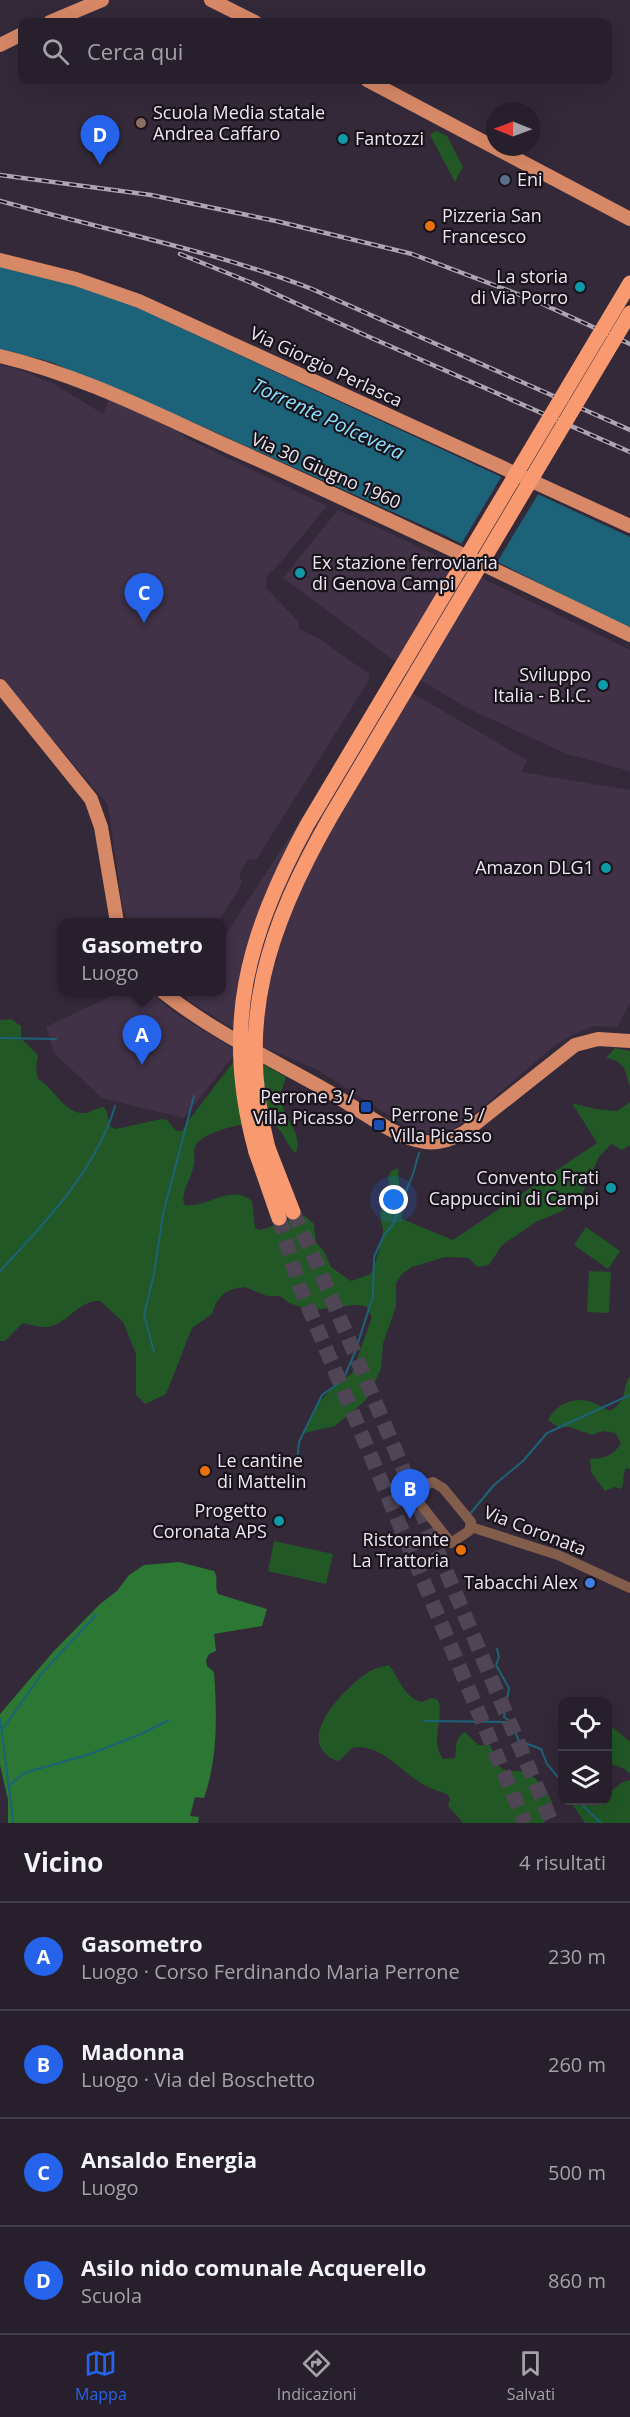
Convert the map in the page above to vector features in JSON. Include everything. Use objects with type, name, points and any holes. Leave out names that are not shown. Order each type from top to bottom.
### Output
[{"type":"highway","points":[[286,1215],[243,1095],[240,1057],[241,1018],[251,957],[270,899],[307,825],[630,283]]},
{"type":"highway","points":[[262,1150],[256,1083],[256,1024],[260,987],[268,954],[289,895],[331,816],[630,313]]},
{"type":"main road","points":[[59,18],[102,0]]},
{"type":"main road","points":[[211,0],[247,18]]},
{"type":"main road","points":[[0,45],[18,36]]},
{"type":"main road","points":[[375,84],[630,219]]},
{"type":"main road","name":"Via Giorgio Perlasca","points":[[0,260],[76,279],[139,301],[630,526]]},
{"type":"main road","name":"Via 30 Giugno 1960","points":[[0,356],[51,370],[109,392],[366,508],[630,636]]},
{"type":"main road","points":[[0,686],[91,799],[101,827],[116,918]]},
{"type":"main road","points":[[169,996],[250,1050],[325,1089],[400,1133],[425,1142],[450,1140],[465,1132],[575,1045],[598,1039],[630,1041]]},
{"type":"street","name":"Via Coronata","points":[[429,1483],[438,1484],[471,1522],[471,1527],[451,1543],[414,1496],[429,1483]]},
{"type":"street","name":"Via Coronata","points":[[471,1527],[558,1555],[630,1588]]},
{"type":"shaded area","points":[[0,365],[18,369],[54,384],[103,414],[109,399],[176,428],[186,438],[327,506],[267,576],[266,588],[299,622],[299,629],[318,638],[369,674],[369,680],[258,857],[255,860],[248,859],[239,874],[242,882],[240,887],[221,918],[126,918],[108,805],[0,677]]},
{"type":"shaded area","points":[[338,510],[630,650],[630,771],[567,754],[469,709],[422,681],[283,578]]},
{"type":"shaded area","points":[[397,684],[527,760],[521,772],[630,790],[630,1003],[617,1027],[594,1026],[572,1035],[554,1046],[465,1122],[448,1132],[427,1134],[410,1129],[318,1070],[263,1047],[186,999],[187,996],[226,996],[226,934],[325,783]]},
{"type":"shaded area","points":[[111,996],[155,996],[175,1013],[237,1051],[184,1118],[102,1098],[54,1053],[46,1027]]},
{"type":"green space","points":[[436,131],[447,136],[463,167],[455,182],[430,135]]},
{"type":"green space","points":[[11,1019],[21,1026],[21,1038],[38,1055],[36,1067],[38,1079],[65,1105],[77,1112],[87,1113],[104,1107],[110,1126],[116,1129],[161,1119],[167,1120],[176,1131],[182,1131],[241,1052],[286,1077],[281,1100],[297,1139],[296,1153],[273,1125],[245,1124],[220,1130],[196,1145],[193,1168],[183,1200],[185,1205],[193,1205],[227,1195],[244,1196],[252,1201],[255,1228],[260,1230],[305,1216],[314,1224],[316,1242],[324,1251],[331,1267],[351,1281],[371,1274],[373,1270],[383,1232],[381,1212],[382,1209],[388,1209],[393,1205],[388,1177],[391,1171],[398,1168],[402,1219],[453,1240],[597,1143],[572,1103],[595,1109],[617,1111],[630,1102],[630,1145],[622,1150],[611,1144],[599,1157],[581,1196],[562,1211],[536,1222],[502,1245],[489,1265],[477,1267],[469,1258],[445,1257],[412,1267],[402,1274],[396,1283],[396,1306],[383,1344],[381,1369],[366,1400],[335,1426],[304,1433],[316,1406],[332,1388],[352,1373],[372,1317],[366,1306],[311,1310],[289,1303],[280,1296],[267,1296],[245,1287],[223,1294],[212,1314],[192,1328],[166,1394],[145,1404],[136,1395],[136,1354],[123,1322],[100,1301],[85,1304],[54,1325],[43,1327],[23,1323],[5,1341],[0,1341],[0,1020]]},
{"type":"green space","points":[[615,1048],[630,1051],[630,1086],[621,1064],[606,1058]]},
{"type":"green space","points":[[586,1227],[620,1251],[608,1269],[574,1245]]},
{"type":"green space","points":[[589,1271],[611,1272],[609,1313],[587,1312]]},
{"type":"green space","points":[[630,1376],[630,1469],[626,1468],[621,1489],[615,1487],[605,1491],[591,1472],[590,1459],[604,1457],[615,1451],[621,1443],[615,1433],[603,1431],[592,1435],[570,1427],[558,1427],[548,1420],[559,1407],[576,1400],[591,1402],[610,1411],[620,1403]]},
{"type":"green space","points":[[274,1541],[333,1554],[326,1584],[268,1571]]},
{"type":"green space","points":[[179,1562],[214,1571],[218,1594],[267,1609],[262,1626],[214,1634],[216,1651],[209,1654],[206,1660],[207,1666],[214,1672],[216,1720],[214,1752],[204,1798],[195,1797],[190,1816],[199,1817],[198,1823],[8,1823],[8,1800],[0,1765],[0,1714],[53,1652],[100,1604],[117,1591],[129,1575],[144,1565]]},
{"type":"green space","points":[[389,1665],[410,1696],[421,1702],[432,1698],[438,1700],[440,1714],[437,1744],[443,1759],[455,1758],[458,1740],[465,1732],[478,1745],[490,1745],[500,1767],[529,1774],[547,1792],[552,1802],[543,1808],[540,1814],[545,1823],[462,1823],[448,1806],[450,1799],[447,1794],[424,1785],[381,1754],[362,1747],[352,1748],[339,1761],[324,1752],[319,1742],[319,1732],[331,1708],[350,1687],[367,1673]]},
{"type":"green space","points":[[612,1726],[630,1742],[630,1774],[625,1769],[612,1764]]},
{"type":"green space","points":[[630,1780],[630,1823],[585,1823],[573,1805],[612,1805],[612,1791],[621,1783]]},
{"type":"water","name":"Torrente Polcevera","points":[[0,267],[81,287],[134,306],[630,537],[630,629],[444,535],[206,428],[51,362],[0,349]]},
{"type":"pier","points":[[503,474],[540,491],[496,564],[460,546]]},
{"type":"waterway","points":[[0,1038],[56,1039]]},
{"type":"waterway","points":[[154,1352],[144,1315],[154,1274],[163,1214],[194,1096]]},
{"type":"waterway","points":[[0,1271],[51,1215],[82,1174],[107,1129],[115,1106]]},
{"type":"waterway","points":[[297,1463],[299,1442],[322,1395],[343,1380],[355,1352],[373,1296],[374,1257],[384,1235],[392,1226],[419,1153]]},
{"type":"waterway","points":[[469,1515],[494,1485],[523,1461],[547,1433],[630,1395]]},
{"type":"waterway","points":[[2,1730],[43,1672],[96,1615]]},
{"type":"waterway","points":[[497,1649],[499,1657],[496,1665],[509,1688],[504,1717],[511,1722],[519,1741],[541,1749],[547,1764],[558,1777]]},
{"type":"waterway","points":[[0,1719],[12,1823]]},
{"type":"waterway","points":[[10,1785],[24,1773],[90,1754],[169,1720]]},
{"type":"waterway","points":[[425,1721],[509,1722]]},
{"type":"waterway","points":[[582,1805],[601,1823]]},
{"type":"tunnel","points":[[293,1212],[320,1271],[552,1823]]},
{"type":"tunnel","points":[[279,1218],[299,1285],[525,1823]]},
{"type":"railway","points":[[0,175],[151,195],[276,221],[412,254],[536,301],[630,344]]},
{"type":"railway","points":[[0,201],[197,252],[274,275],[312,289],[630,430]]},
{"type":"railway","points":[[180,254],[252,283],[630,452]]},
{"type":"place","name":"Scuola Media statale Andrea Caffaro","points":[[141,123]]},
{"type":"place","name":"Fantozzi","points":[[343,139]]},
{"type":"place","name":"Asilo nido comunale Acquerello","points":[[100,165]]},
{"type":"place","name":"Eni","points":[[505,180]]},
{"type":"place","name":"Pizzeria San Francesco","points":[[430,226]]},
{"type":"place","name":"La storia di Via Porro","points":[[580,287]]},
{"type":"place","name":"Ex stazione ferroviaria di Genova Campi","points":[[300,573]]},
{"type":"place","name":"Ansaldo Energia","points":[[144,623]]},
{"type":"place","name":"Sviluppo Italia - B.I.C.","points":[[603,685]]},
{"type":"place","name":"Amazon DLG1","points":[[606,868]]},
{"type":"place","name":"Gasometro","points":[[142,1065]]},
{"type":"place","name":"Perrone 3 / Villa Picasso","points":[[366,1107]]},
{"type":"place","name":"Perrone 5 / Villa Picasso","points":[[379,1125]]},
{"type":"place","name":"Convento Frati Cappuccini di Campi","points":[[611,1188]]},
{"type":"place","name":"Le cantine di Mattelin","points":[[205,1471]]},
{"type":"place","name":"Madonna","points":[[410,1519]]},
{"type":"place","name":"Progetto Coronata APS","points":[[279,1521]]},
{"type":"place","name":"Ristorante La Trattoria","points":[[461,1550]]},
{"type":"place","name":"Tabacchi Alex","points":[[590,1583]]}]
